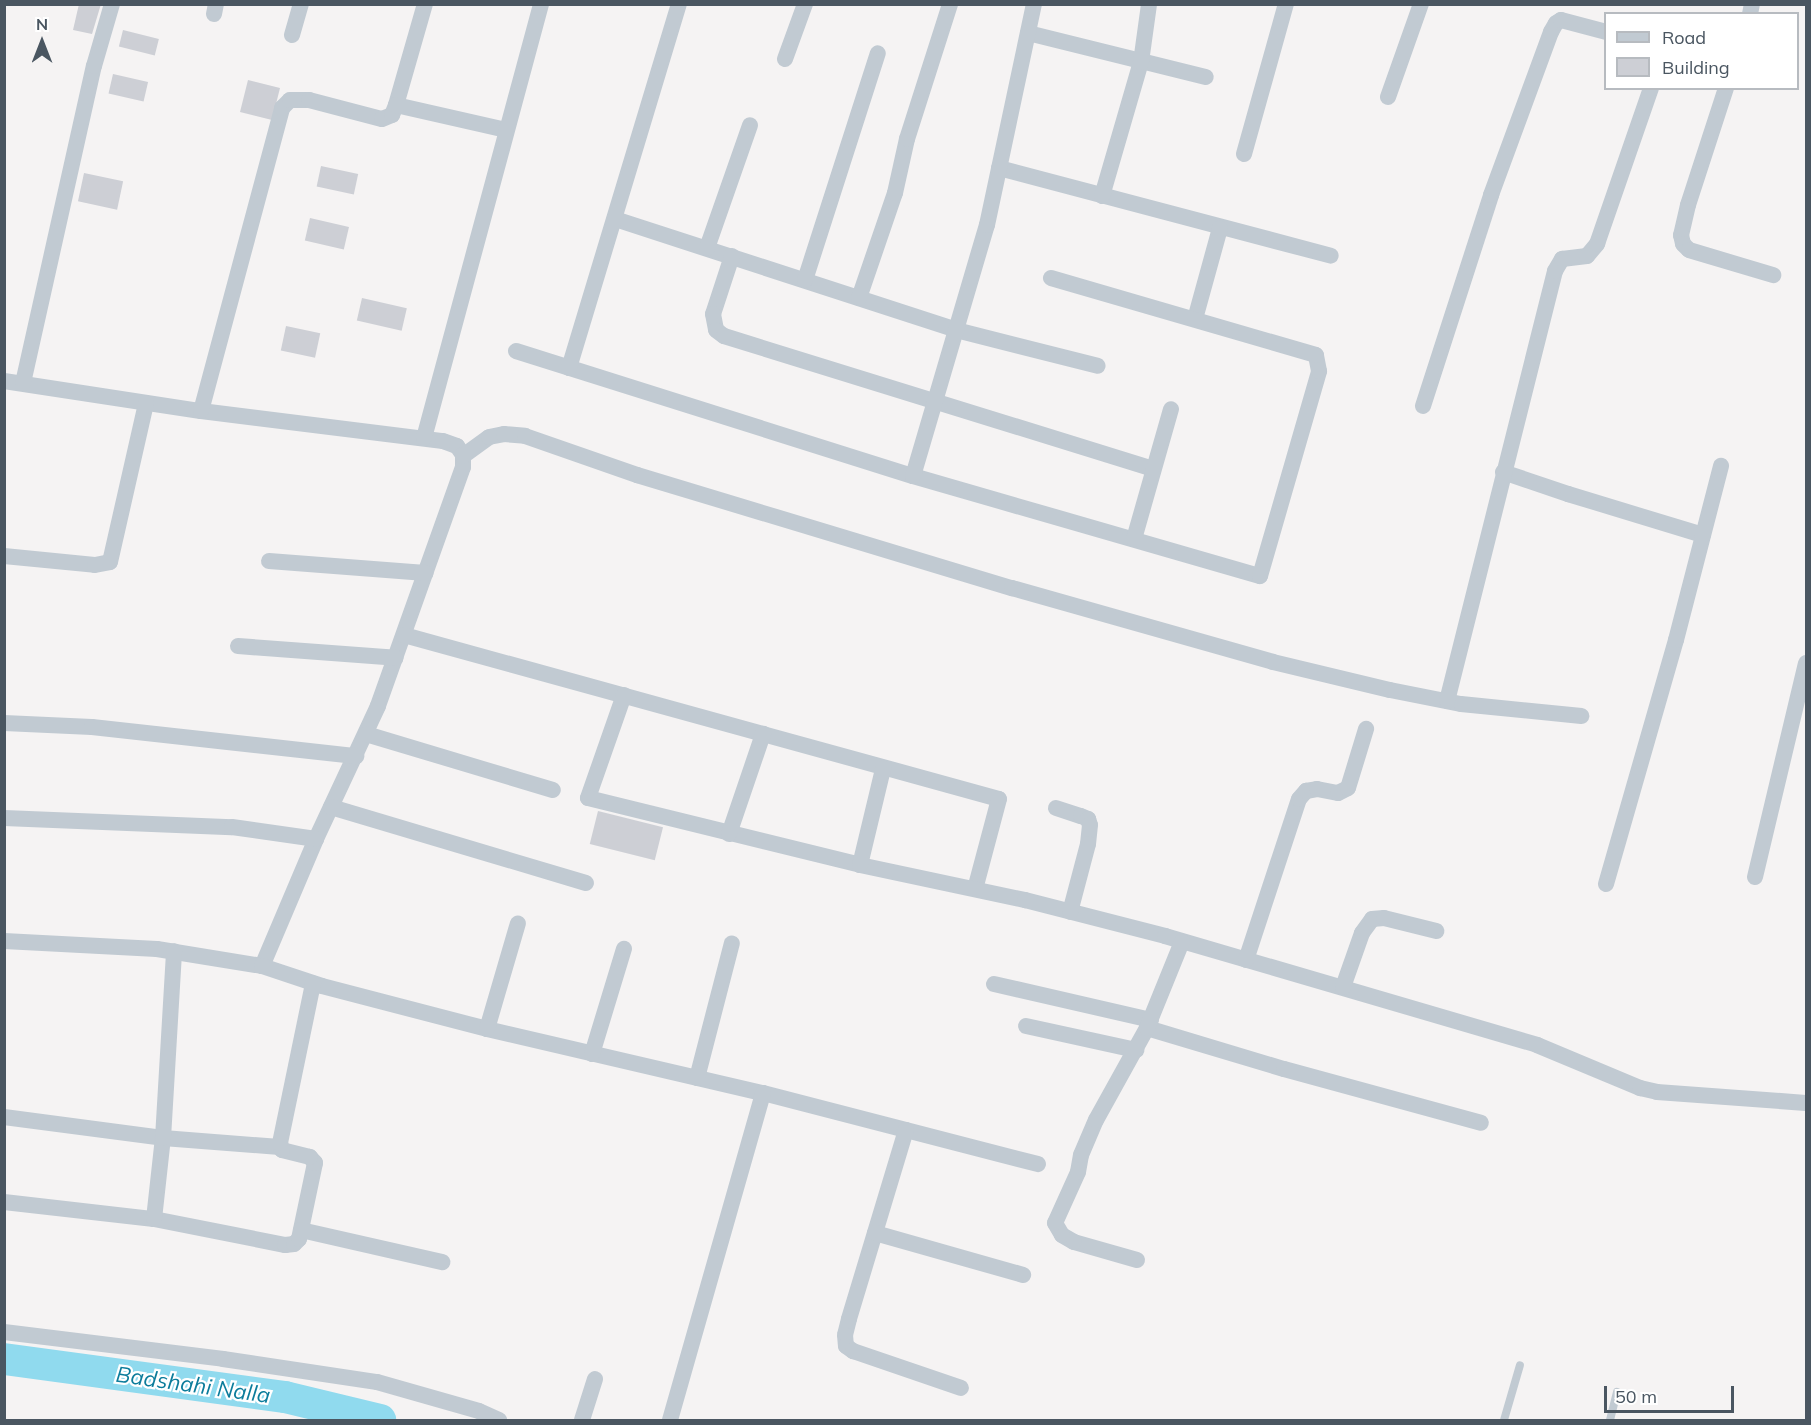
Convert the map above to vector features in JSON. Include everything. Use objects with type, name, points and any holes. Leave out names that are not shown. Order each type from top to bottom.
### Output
[{"type":"street","points":[[23,383],[94,66],[112,4]]},
{"type":"street","points":[[292,35],[301,4]]},
{"type":"street","points":[[201,411],[282,108],[290,100],[309,100],[382,118],[392,115],[425,4]]},
{"type":"street","points":[[424,438],[494,188],[506,130],[541,4]]},
{"type":"street","points":[[569,368],[679,4]]},
{"type":"street","points":[[785,58],[805,4]]},
{"type":"street","points":[[913,476],[987,225],[1034,4]]},
{"type":"street","points":[[1102,196],[1142,62],[1149,4]]},
{"type":"street","points":[[1244,154],[1286,4]]},
{"type":"street","points":[[1388,98],[1421,4]]},
{"type":"street","points":[[859,298],[895,193],[907,139],[944,6]]},
{"type":"street","points":[[1423,406],[1491,195],[1551,32],[1556,23],[1561,20],[1604,32]]},
{"type":"street","points":[[1028,33],[1206,77]]},
{"type":"street","points":[[805,280],[878,53]]},
{"type":"street","points":[[1447,701],[1555,271],[1562,259],[1587,256],[1597,244],[1650,90]]},
{"type":"street","points":[[1725,90],[1688,204],[1681,235],[1683,244],[1703,255],[1773,276]]},
{"type":"street","points":[[396,105],[506,130]]},
{"type":"street","points":[[707,248],[750,125]]},
{"type":"street","points":[[999,168],[1331,256]]},
{"type":"street","points":[[615,219],[956,330],[1098,366]]},
{"type":"street","points":[[1195,319],[1220,228]]},
{"type":"street","points":[[732,256],[713,314],[716,330],[724,336],[936,403],[1154,468]]},
{"type":"street","points":[[516,351],[913,476],[1260,576],[1319,371],[1316,355],[1051,278]]},
{"type":"street","points":[[4,381],[201,411],[424,438],[457,446],[463,456],[463,467],[396,658],[366,734],[316,839],[262,966]]},
{"type":"street","points":[[4,556],[95,565],[110,562],[146,403]]},
{"type":"street","points":[[1134,540],[1171,409]]},
{"type":"street","points":[[463,456],[489,437],[504,434],[525,436],[637,475],[1012,588],[1311,672],[1447,701],[1581,716]]},
{"type":"street","points":[[1606,884],[1721,466]]},
{"type":"street","points":[[1503,472],[1703,535]]},
{"type":"street","points":[[269,561],[426,573]]},
{"type":"street","points":[[404,635],[883,769],[999,799],[975,890]]},
{"type":"street","points":[[238,646],[396,658]]},
{"type":"street","points":[[1755,877],[1806,663]]},
{"type":"street","points":[[624,695],[588,798],[860,865],[1070,912],[1182,942],[1537,1045],[1640,1088],[1658,1092],[1806,1103]]},
{"type":"street","points":[[4,723],[92,727],[356,756]]},
{"type":"street","points":[[1246,960],[1299,799],[1306,791],[1317,789],[1338,793],[1348,788],[1366,729]]},
{"type":"street","points":[[366,734],[553,790]]},
{"type":"street","points":[[729,834],[763,734]]},
{"type":"street","points":[[860,865],[883,769]]},
{"type":"street","points":[[331,807],[586,883]]},
{"type":"street","points":[[1056,808],[1088,819],[1090,825],[1088,844],[1070,912]]},
{"type":"street","points":[[4,818],[232,826],[316,839]]},
{"type":"street","points":[[1343,987],[1362,933],[1372,919],[1384,918],[1436,931]]},
{"type":"street","points":[[487,1029],[518,923]]},
{"type":"street","points":[[4,941],[174,951],[262,966],[313,984],[487,1029],[763,1093],[1038,1164]]},
{"type":"street","points":[[1137,1260],[1074,1242],[1062,1235],[1055,1223],[1078,1172],[1081,1155],[1096,1120],[1149,1024],[1182,942]]},
{"type":"street","points":[[697,1078],[732,943]]},
{"type":"street","points":[[592,1054],[624,950]]},
{"type":"street","points":[[154,1220],[163,1138],[174,951]]},
{"type":"street","points":[[280,1147],[313,984]]},
{"type":"street","points":[[994,984],[1149,1024],[1253,1060],[1481,1123]]},
{"type":"street","points":[[1026,1026],[1136,1050]]},
{"type":"street","points":[[670,1420],[763,1093]]},
{"type":"street","points":[[4,1117],[163,1138],[280,1147],[282,1150],[310,1157],[315,1163],[301,1230],[294,1244],[285,1245],[154,1220],[4,1202]]},
{"type":"street","points":[[906,1130],[849,1319],[845,1335],[846,1346],[853,1351],[961,1388]]},
{"type":"street","points":[[301,1230],[442,1262]]},
{"type":"street","points":[[875,1233],[1023,1275]]},
{"type":"street","points":[[4,1332],[223,1359],[377,1382],[479,1411],[500,1420]]},
{"type":"street","points":[[582,1420],[595,1379]]},
{"type":"lane","points":[[1504,1420],[1520,1365]]},
{"type":"lane","points":[[1610,1420],[1617,1392]]},
{"type":"building","points":[[79,4],[101,4],[92,34],[73,30]]},
{"type":"building","points":[[123,30],[159,39],[155,55],[119,46]]},
{"type":"building","points":[[113,74],[148,82],[144,102],[109,93]]},
{"type":"building","points":[[248,80],[280,88],[272,120],[240,112]]},
{"type":"building","points":[[321,166],[358,174],[354,194],[317,187]]},
{"type":"building","points":[[84,173],[123,181],[117,210],[78,201]]},
{"type":"building","points":[[310,218],[349,227],[344,249],[305,240]]},
{"type":"building","points":[[362,298],[407,308],[402,331],[357,320]]},
{"type":"building","points":[[286,326],[320,333],[315,358],[281,350]]},
{"type":"building","points":[[598,811],[663,827],[655,860],[590,844]]},
{"type":"waterway","name":"Badshahi Nalla","points":[[4,1359],[285,1397],[380,1420]]}]
